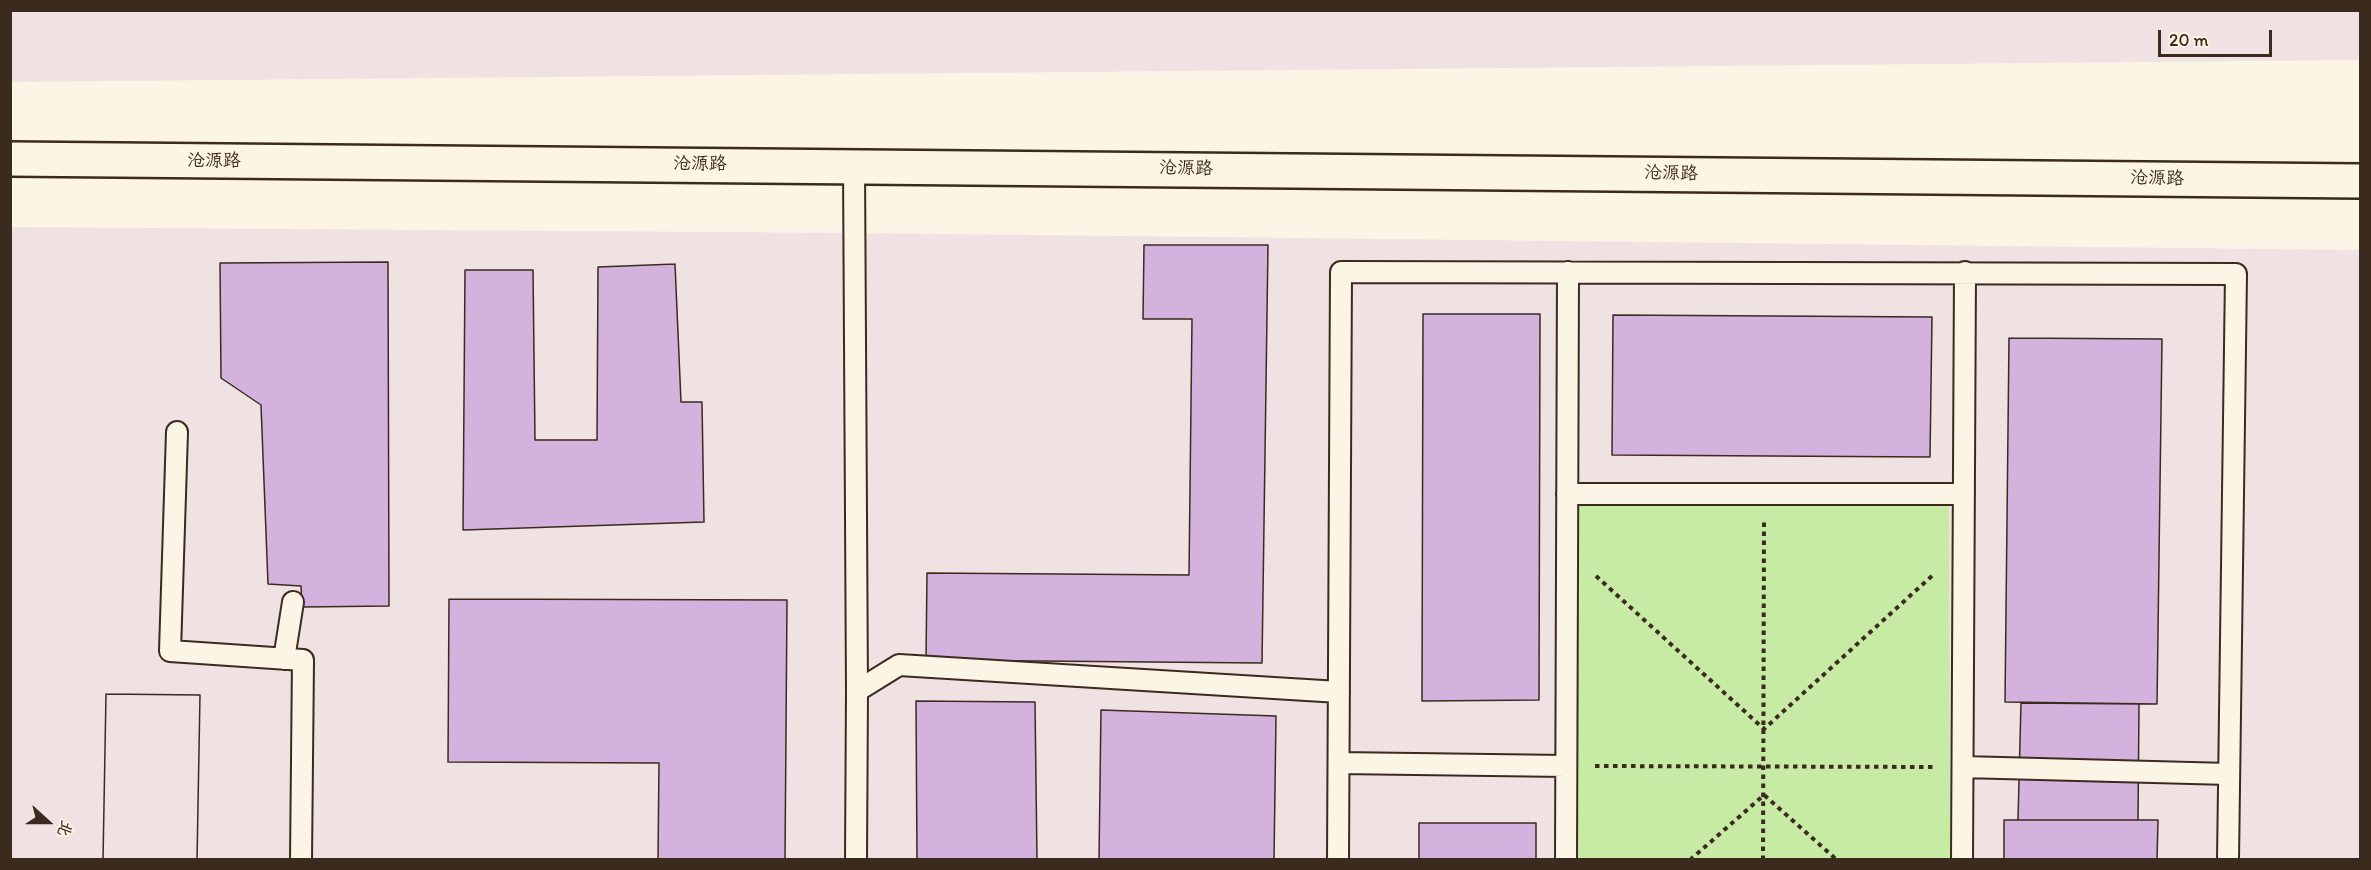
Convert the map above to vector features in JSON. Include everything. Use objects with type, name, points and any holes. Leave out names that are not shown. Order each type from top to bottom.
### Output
[{"type":"street","name":"沧源路","points":[[10,159],[2361,181]]},
{"type":"lane","points":[[854,166],[858,691],[856,860]]},
{"type":"lane","points":[[1338,860],[1341,272],[1965,272],[2236,274],[2228,860]]},
{"type":"lane","points":[[1566,860],[1568,272]]},
{"type":"lane","points":[[1962,860],[1965,272]]},
{"type":"lane","points":[[177,432],[170,651],[303,660],[301,860]]},
{"type":"lane","points":[[1567,494],[1964,494]]},
{"type":"lane","points":[[284,659],[293,602]]},
{"type":"lane","points":[[858,691],[899,665],[1339,692]]},
{"type":"lane","points":[[1339,763],[1566,766]]},
{"type":"lane","points":[[1963,767],[2229,774]]},
{"type":"path","points":[[1764,494],[1764,860]]},
{"type":"path","points":[[1764,729],[1964,548]]},
{"type":"path","points":[[1567,549],[1764,729]]},
{"type":"path","points":[[1566,766],[1963,767]]},
{"type":"path","points":[[1690,860],[1764,795]]},
{"type":"path","points":[[1764,795],[1837,860]]},
{"type":"shaded area","points":[[11,10],[2360,10],[2360,60],[10,82]]},
{"type":"shaded area","points":[[11,227],[854,233],[2360,250],[2360,859],[11,860]]},
{"type":"green space","points":[[1577,499],[1949,502],[1950,859],[1578,859]]},
{"type":"building","points":[[1144,245],[1268,245],[1262,663],[926,660],[927,573],[1189,575],[1192,319],[1143,319]]},
{"type":"building","points":[[388,262],[389,606],[302,607],[301,586],[268,584],[261,405],[221,378],[220,263]]},
{"type":"building","points":[[675,264],[681,402],[702,402],[704,522],[463,530],[465,270],[533,270],[535,440],[597,440],[598,267]]},
{"type":"building","points":[[1423,314],[1540,314],[1539,700],[1422,701]]},
{"type":"building","points":[[1613,315],[1932,317],[1930,457],[1612,455]]},
{"type":"building","points":[[2009,338],[2162,339],[2157,704],[2005,702]]},
{"type":"building","points":[[449,599],[787,600],[785,860],[658,860],[659,763],[448,762]]},
{"type":"building","points":[[106,694],[200,695],[197,860],[103,860]]},
{"type":"building","points":[[106,694],[200,695],[197,860],[103,860]]},
{"type":"building","points":[[916,701],[1035,702],[1037,860],[917,860]]},
{"type":"building","points":[[2021,703],[2139,704],[2138,820],[2018,820]]},
{"type":"building","points":[[1101,710],[1276,716],[1274,860],[1099,860]]},
{"type":"building","points":[[2004,820],[2158,820],[2157,860],[2004,860]]},
{"type":"building","points":[[1419,823],[1536,823],[1536,860],[1419,860]]}]
